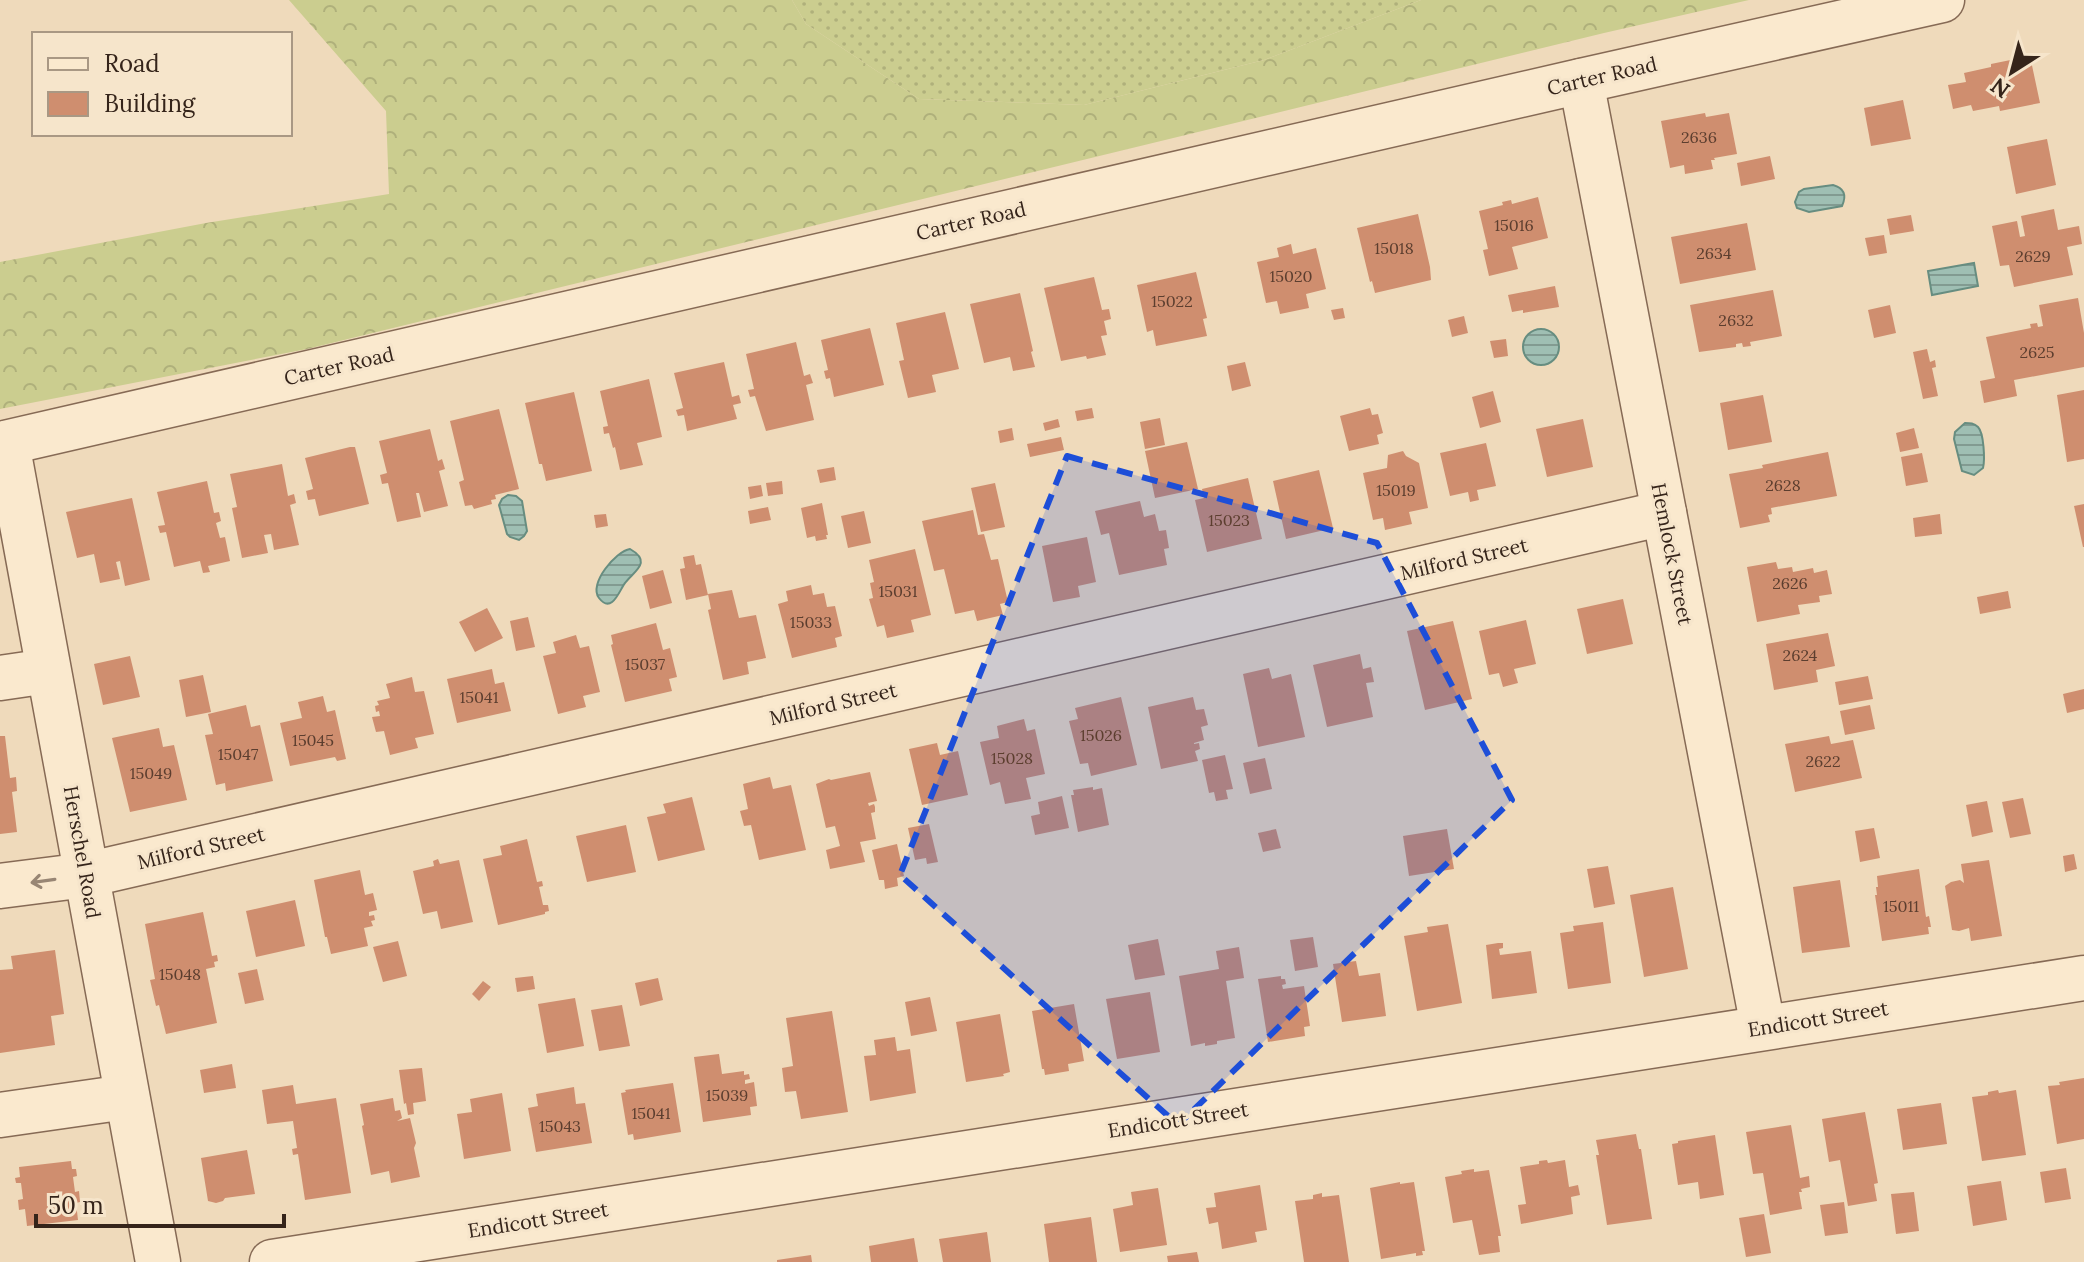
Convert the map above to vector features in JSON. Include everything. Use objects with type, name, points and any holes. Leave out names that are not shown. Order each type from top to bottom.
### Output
[{"type":"street","name":"Carter Road","points":[[3,443],[1942,0]]},
{"type":"street","name":"Hemlock Street","points":[[1581,81],[1763,1027]]},
{"type":"street","name":"Herschel Road","points":[[3,443],[158,1262]]},
{"type":"street","name":"Milford Street","points":[[0,886],[86,875],[1664,513]]},
{"type":"street","points":[[0,678],[48,671]]},
{"type":"street","name":"Endicott Street","points":[[272,1262],[2084,978]]},
{"type":"street","points":[[0,1115],[126,1097]]},
{"type":"highlighted area","points":[[1067,456],[1377,543],[1512,800],[1178,1125],[900,875]]},
{"type":"green space","points":[[289,0],[792,0],[806,24],[919,99],[1084,105],[1264,60],[1421,0],[1749,0],[307,349],[0,409],[0,262],[206,223],[389,194],[386,111]]},
{"type":"green space","points":[[792,0],[1421,0],[1264,60],[1084,105],[919,99],[806,24]]},
{"type":"shaded area","points":[[1833,185],[1844,192],[1842,206],[1809,212],[1797,208],[1795,202],[1799,192]]},
{"type":"shaded area","points":[[1974,263],[1978,286],[1932,295],[1928,271]]},
{"type":"shaded area","points":[[1541,329],[1554,334],[1559,347],[1554,360],[1541,365],[1528,360],[1523,347],[1528,334]]},
{"type":"shaded area","points":[[1965,423],[1978,427],[1983,440],[1983,468],[1974,475],[1962,471],[1954,439],[1955,432]]},
{"type":"shaded area","points":[[508,495],[522,501],[527,531],[519,540],[507,534],[499,505]]},
{"type":"shaded area","points":[[630,549],[640,558],[640,566],[608,604],[599,598],[597,592],[600,577],[618,556]]},
{"type":"building","points":[[2030,56],[2040,103],[2000,111],[1999,106],[1973,111],[1971,105],[1953,109],[1948,85],[1966,82],[1964,73]]},
{"type":"building","points":[[1903,100],[1911,139],[1871,146],[1864,108]]},
{"type":"building","points":[[1705,113],[1706,117],[1729,113],[1737,154],[1714,158],[1711,160],[1713,169],[1685,174],[1684,165],[1670,168],[1661,121]]},
{"type":"building","points":[[2047,139],[2056,185],[2016,194],[2007,147]]},
{"type":"building","points":[[1770,156],[1775,179],[1741,186],[1737,163]]},
{"type":"building","points":[[1538,197],[1548,238],[1512,247],[1518,269],[1489,276],[1483,250],[1488,249],[1479,211],[1503,205],[1502,202],[1511,200],[1512,204]]},
{"type":"building","points":[[2054,209],[2058,230],[2079,226],[2082,244],[2067,247],[2073,275],[2014,287],[2009,265],[2000,266],[1992,226],[2017,221],[2020,237],[2025,236],[2021,216]]},
{"type":"building","points":[[1418,214],[1431,280],[1375,293],[1357,228]]},
{"type":"building","points":[[1911,215],[1914,231],[1890,235],[1887,219]]},
{"type":"building","points":[[1747,223],[1756,270],[1680,284],[1671,237]]},
{"type":"building","points":[[1884,235],[1887,253],[1869,256],[1865,238]]},
{"type":"building","points":[[1291,244],[1293,254],[1316,248],[1326,289],[1306,294],[1309,308],[1280,314],[1277,301],[1266,303],[1257,262],[1279,257],[1277,248]]},
{"type":"building","points":[[1196,272],[1207,318],[1203,319],[1207,336],[1156,346],[1153,330],[1147,332],[1137,285]]},
{"type":"building","points":[[1094,277],[1102,310],[1109,309],[1111,319],[1104,321],[1107,335],[1101,336],[1106,355],[1061,361],[1044,288]]},
{"type":"building","points":[[1555,286],[1559,307],[1512,312],[1508,295]]},
{"type":"building","points":[[1773,290],[1782,336],[1750,342],[1751,346],[1743,347],[1742,343],[1736,344],[1736,347],[1699,352],[1690,305]]},
{"type":"building","points":[[1020,293],[1035,367],[1013,371],[1010,357],[984,363],[970,304]]},
{"type":"building","points":[[2078,298],[2084,333],[2084,367],[2014,380],[2017,396],[1984,403],[1980,381],[1995,378],[1986,337],[2031,328],[2030,324],[2043,326],[2039,305]]},
{"type":"building","points":[[1890,305],[1896,333],[1874,338],[1868,310]]},
{"type":"building","points":[[1343,308],[1345,318],[1334,320],[1331,310]]},
{"type":"building","points":[[945,312],[959,369],[932,375],[936,392],[908,398],[899,361],[904,360],[896,323]]},
{"type":"building","points":[[1464,316],[1468,333],[1452,337],[1448,320]]},
{"type":"building","points":[[870,328],[884,385],[834,397],[830,378],[826,379],[824,371],[828,370],[821,340]]},
{"type":"building","points":[[1506,339],[1508,356],[1494,358],[1490,341]]},
{"type":"building","points":[[796,342],[804,376],[810,374],[813,383],[806,385],[814,420],[766,431],[755,396],[750,397],[748,390],[754,389],[746,354]]},
{"type":"building","points":[[1927,349],[1930,362],[1935,360],[1936,367],[1932,368],[1938,396],[1923,399],[1913,352]]},
{"type":"building","points":[[724,362],[732,397],[739,395],[741,403],[733,405],[737,419],[687,431],[684,415],[678,416],[676,410],[683,408],[674,373]]},
{"type":"building","points":[[1245,362],[1251,386],[1232,391],[1227,366]]},
{"type":"building","points":[[649,379],[662,437],[637,443],[643,465],[620,470],[609,433],[604,434],[603,427],[608,426],[600,391]]},
{"type":"building","points":[[2084,390],[2084,459],[2067,462],[2057,395]]},
{"type":"building","points":[[1493,391],[1501,422],[1480,428],[1472,397]]},
{"type":"building","points":[[574,392],[592,471],[546,481],[525,403]]},
{"type":"building","points":[[1763,395],[1772,442],[1728,450],[1720,403]]},
{"type":"building","points":[[1092,408],[1094,418],[1077,421],[1075,411]]},
{"type":"building","points":[[1370,408],[1372,415],[1378,414],[1383,433],[1377,435],[1379,444],[1349,451],[1340,416]]},
{"type":"building","points":[[499,409],[519,489],[495,495],[492,504],[474,509],[472,505],[465,506],[459,482],[464,480],[450,421]]},
{"type":"building","points":[[1160,418],[1165,445],[1145,449],[1140,422]]},
{"type":"building","points":[[1058,419],[1060,427],[1045,431],[1043,423]]},
{"type":"building","points":[[1583,419],[1593,467],[1547,477],[1536,429]]},
{"type":"building","points":[[1012,428],[1014,440],[1000,443],[998,431]]},
{"type":"building","points":[[1914,428],[1919,448],[1900,452],[1896,433]]},
{"type":"building","points":[[430,429],[438,461],[442,459],[445,469],[439,471],[448,506],[424,512],[419,493],[416,493],[421,517],[397,522],[388,483],[382,484],[380,475],[387,473],[379,441]]},
{"type":"building","points":[[1061,437],[1064,450],[1030,457],[1027,444]]},
{"type":"building","points":[[1187,442],[1198,489],[1155,498],[1145,451]]},
{"type":"building","points":[[1486,443],[1496,486],[1477,490],[1479,500],[1470,502],[1468,492],[1450,496],[1440,453]]},
{"type":"building","points":[[355,447],[369,504],[319,516],[315,499],[308,500],[306,491],[313,489],[305,458]]},
{"type":"building","points":[[1403,451],[1419,463],[1428,508],[1409,512],[1412,524],[1385,530],[1383,518],[1373,520],[1363,473],[1387,468],[1388,455]]},
{"type":"building","points":[[1828,452],[1837,496],[1771,508],[1772,514],[1768,515],[1770,522],[1740,528],[1729,474]]},
{"type":"building","points":[[1922,453],[1928,482],[1906,486],[1901,457]]},
{"type":"building","points":[[282,464],[288,496],[294,494],[296,503],[290,505],[299,545],[274,550],[271,534],[264,535],[268,553],[242,558],[232,508],[237,507],[230,474]]},
{"type":"building","points":[[834,467],[836,480],[820,483],[817,470]]},
{"type":"building","points":[[1319,470],[1333,528],[1286,539],[1273,481]]},
{"type":"building","points":[[1248,478],[1262,539],[1207,552],[1195,500],[1204,498],[1202,489]]},
{"type":"building","points":[[207,481],[214,513],[219,512],[221,521],[216,523],[220,538],[225,537],[230,561],[208,566],[210,572],[203,573],[200,561],[174,567],[166,532],[160,533],[158,526],[165,525],[157,492]]},
{"type":"building","points":[[782,481],[783,494],[768,496],[766,483]]},
{"type":"building","points":[[995,483],[1005,527],[981,532],[971,488]]},
{"type":"building","points":[[761,485],[763,496],[750,499],[748,487]]},
{"type":"building","points":[[132,498],[150,580],[125,586],[120,561],[116,562],[120,579],[100,583],[94,554],[77,558],[66,512]]},
{"type":"building","points":[[1140,501],[1144,517],[1155,514],[1159,531],[1166,530],[1169,548],[1164,549],[1167,565],[1119,575],[1109,533],[1101,535],[1095,511]]},
{"type":"building","points":[[822,503],[828,535],[827,539],[816,541],[815,536],[807,538],[801,508]]},
{"type":"building","points":[[2084,504],[2084,547],[2083,547],[2074,506]]},
{"type":"building","points":[[768,507],[771,520],[750,524],[748,511]]},
{"type":"building","points":[[973,510],[978,535],[984,534],[991,560],[998,559],[1008,602],[1000,604],[1003,615],[977,621],[974,610],[955,614],[944,569],[934,571],[922,521]]},
{"type":"building","points":[[864,511],[871,543],[848,548],[841,516]]},
{"type":"building","points":[[606,514],[608,526],[596,528],[594,515]]},
{"type":"building","points":[[1940,514],[1942,534],[1915,537],[1913,518]]},
{"type":"building","points":[[1087,537],[1096,582],[1078,586],[1080,597],[1053,602],[1042,546]]},
{"type":"building","points":[[915,549],[931,615],[911,620],[914,632],[887,638],[884,625],[877,627],[869,599],[873,598],[870,583],[874,582],[869,560]]},
{"type":"building","points":[[694,555],[696,565],[701,564],[708,595],[686,600],[680,569],[685,568],[683,557]]},
{"type":"building","points":[[1776,562],[1778,569],[1792,567],[1793,572],[1813,568],[1814,573],[1827,570],[1832,594],[1819,596],[1820,602],[1798,605],[1800,614],[1757,622],[1747,567]]},
{"type":"building","points":[[663,570],[672,603],[650,609],[642,576]]},
{"type":"building","points":[[811,585],[813,595],[824,593],[827,607],[835,606],[842,636],[835,638],[837,647],[792,658],[778,604],[788,601],[786,591]]},
{"type":"building","points":[[732,590],[739,618],[756,615],[766,658],[747,662],[749,674],[723,680],[708,610],[711,609],[708,594]]},
{"type":"building","points":[[2008,591],[2011,608],[1980,614],[1977,597]]},
{"type":"building","points":[[1623,599],[1633,644],[1587,654],[1577,609]]},
{"type":"building","points":[[487,608],[503,638],[475,652],[459,622]]},
{"type":"building","points":[[528,617],[535,647],[516,651],[510,621]]},
{"type":"building","points":[[1526,620],[1536,664],[1514,669],[1518,683],[1503,687],[1499,673],[1489,675],[1479,631]]},
{"type":"building","points":[[1453,621],[1472,699],[1425,710],[1407,631]]},
{"type":"building","points":[[656,623],[663,650],[670,648],[677,677],[669,679],[672,691],[625,702],[611,635]]},
{"type":"building","points":[[1828,633],[1835,666],[1816,670],[1818,682],[1774,690],[1766,644]]},
{"type":"building","points":[[576,635],[580,648],[589,646],[600,692],[583,696],[586,707],[558,714],[543,656],[556,653],[553,642]]},
{"type":"building","points":[[1360,654],[1363,669],[1371,667],[1374,682],[1366,683],[1373,717],[1327,727],[1313,665]]},
{"type":"building","points":[[130,656],[140,697],[103,705],[94,664]]},
{"type":"building","points":[[1269,668],[1272,679],[1291,674],[1305,737],[1258,747],[1243,674]]},
{"type":"building","points":[[492,669],[495,684],[504,682],[511,711],[457,723],[447,679]]},
{"type":"building","points":[[203,675],[211,712],[186,717],[179,680]]},
{"type":"building","points":[[1868,676],[1873,699],[1839,705],[1835,682]]},
{"type":"building","points":[[412,677],[415,692],[424,691],[434,734],[415,738],[418,748],[390,755],[384,731],[376,732],[372,717],[380,716],[375,706],[379,705],[377,701],[390,698],[386,684]]},
{"type":"building","points":[[2084,689],[2084,709],[2067,713],[2063,694]]},
{"type":"building","points":[[323,696],[327,712],[335,710],[346,759],[337,761],[335,757],[290,766],[280,723],[302,718],[298,702]]},
{"type":"building","points":[[1121,697],[1137,765],[1091,776],[1088,763],[1080,764],[1069,721],[1078,719],[1075,708]]},
{"type":"building","points":[[1193,697],[1196,710],[1204,709],[1208,725],[1201,727],[1204,740],[1194,743],[1199,743],[1200,749],[1195,751],[1198,761],[1161,769],[1148,707]]},
{"type":"building","points":[[246,705],[251,727],[260,725],[273,781],[226,791],[225,783],[216,785],[205,735],[213,734],[208,714]]},
{"type":"building","points":[[1870,705],[1875,729],[1845,735],[1840,711]]},
{"type":"building","points":[[1024,719],[1027,731],[1035,729],[1045,774],[1026,778],[1031,799],[1005,804],[1000,782],[990,785],[980,742],[999,738],[997,726]]},
{"type":"building","points":[[159,728],[163,747],[174,745],[187,800],[130,812],[112,738]]},
{"type":"building","points":[[0,736],[5,736],[10,778],[16,777],[17,791],[12,792],[17,832],[0,834]]},
{"type":"building","points":[[1829,736],[1831,744],[1853,740],[1862,778],[1795,792],[1785,744]]},
{"type":"building","points":[[937,743],[940,755],[958,751],[968,795],[922,805],[909,749]]},
{"type":"building","points":[[1225,755],[1233,789],[1226,790],[1228,799],[1216,801],[1214,792],[1209,793],[1202,760]]},
{"type":"building","points":[[1265,758],[1272,789],[1250,794],[1243,763]]},
{"type":"building","points":[[870,772],[877,801],[868,803],[875,807],[875,812],[871,813],[876,839],[860,842],[865,862],[830,869],[826,850],[840,846],[835,826],[826,828],[816,784]]},
{"type":"building","points":[[770,777],[773,789],[791,785],[806,850],[759,860],[751,825],[744,826],[740,811],[748,809],[743,784]]},
{"type":"building","points":[[1093,787],[1093,790],[1102,788],[1109,825],[1078,832],[1071,795],[1074,795],[1073,790]]},
{"type":"building","points":[[1062,796],[1069,828],[1035,835],[1031,816],[1040,814],[1038,802]]},
{"type":"building","points":[[692,797],[705,850],[658,861],[647,817],[666,813],[663,804]]},
{"type":"building","points":[[2023,798],[2031,834],[2010,838],[2002,802]]},
{"type":"building","points":[[1987,801],[1993,832],[1972,837],[1966,805]]},
{"type":"building","points":[[929,824],[938,862],[927,864],[926,858],[915,860],[908,828]]},
{"type":"building","points":[[626,825],[636,872],[587,882],[576,836]]},
{"type":"building","points":[[1874,828],[1880,858],[1860,862],[1855,831]]},
{"type":"building","points":[[1276,829],[1281,848],[1263,852],[1258,833]]},
{"type":"building","points":[[1447,829],[1454,869],[1409,876],[1403,836]]},
{"type":"building","points":[[527,839],[537,882],[542,881],[543,886],[539,887],[543,905],[548,905],[549,911],[498,925],[483,859],[502,855],[500,846]]},
{"type":"building","points":[[897,844],[904,876],[897,878],[898,886],[885,889],[884,880],[879,880],[872,850]]},
{"type":"building","points":[[2074,854],[2077,869],[2065,872],[2063,856]]},
{"type":"building","points":[[438,859],[440,864],[459,860],[473,922],[441,929],[437,911],[423,914],[413,871],[434,866],[433,861]]},
{"type":"building","points":[[1989,860],[2002,936],[1971,941],[1969,928],[1952,930],[1945,886],[1960,880],[1964,883],[1961,864]]},
{"type":"building","points":[[1608,866],[1615,904],[1594,908],[1587,869]]},
{"type":"building","points":[[1919,869],[1926,917],[1929,916],[1931,927],[1928,927],[1929,934],[1882,941],[1875,895],[1877,876]]},
{"type":"building","points":[[360,870],[365,895],[373,893],[377,910],[369,912],[369,916],[374,915],[375,920],[371,921],[373,926],[364,928],[368,946],[331,954],[314,880]]},
{"type":"building","points":[[1840,880],[1850,947],[1802,953],[1793,887]]},
{"type":"building","points":[[1673,887],[1688,969],[1644,977],[1630,895]]},
{"type":"building","points":[[295,900],[305,946],[256,957],[246,911]]},
{"type":"building","points":[[203,912],[212,956],[217,955],[218,961],[214,962],[215,967],[206,969],[217,1023],[166,1034],[150,980],[155,979],[145,924]]},
{"type":"building","points":[[1603,922],[1611,983],[1568,989],[1560,933],[1574,931],[1573,926]]},
{"type":"building","points":[[1448,924],[1462,1003],[1417,1011],[1404,936],[1428,932],[1427,927]]},
{"type":"building","points":[[1313,937],[1318,967],[1295,971],[1290,940]]},
{"type":"building","points":[[1158,939],[1165,975],[1135,980],[1128,945]]},
{"type":"building","points":[[398,941],[407,976],[383,982],[373,947]]},
{"type":"building","points":[[1503,943],[1503,948],[1499,949],[1500,955],[1531,951],[1537,993],[1492,999],[1486,945]]},
{"type":"building","points":[[1239,947],[1244,978],[1226,981],[1235,1038],[1217,1041],[1217,1044],[1191,1046],[1179,976],[1219,969],[1216,951]]},
{"type":"building","points":[[55,950],[64,1014],[51,1016],[55,1045],[0,1053],[0,970],[13,969],[11,956]]},
{"type":"building","points":[[1356,961],[1359,976],[1380,973],[1386,1016],[1342,1022],[1333,964]]},
{"type":"building","points":[[257,969],[264,1000],[245,1004],[238,973]]},
{"type":"building","points":[[533,976],[535,989],[517,992],[515,978]]},
{"type":"building","points":[[1281,976],[1286,984],[1282,985],[1283,989],[1304,986],[1310,1026],[1304,1027],[1305,1036],[1268,1042],[1258,979]]},
{"type":"building","points":[[658,978],[663,1000],[640,1006],[635,983]]},
{"type":"building","points":[[483,981],[491,987],[479,1001],[472,994]]},
{"type":"building","points":[[1150,992],[1160,1052],[1117,1059],[1106,999]]},
{"type":"building","points":[[930,997],[937,1031],[911,1036],[905,1002]]},
{"type":"building","points":[[575,998],[584,1046],[547,1053],[538,1004]]},
{"type":"building","points":[[1074,1004],[1084,1061],[1068,1064],[1069,1071],[1045,1075],[1032,1011]]},
{"type":"building","points":[[622,1005],[630,1046],[599,1051],[591,1010]]},
{"type":"building","points":[[832,1011],[848,1112],[801,1119],[796,1091],[785,1092],[782,1068],[793,1066],[786,1018]]},
{"type":"building","points":[[1000,1014],[1010,1072],[1004,1076],[966,1082],[956,1022]]},
{"type":"building","points":[[895,1037],[897,1051],[910,1049],[916,1093],[870,1101],[864,1056],[876,1055],[874,1040]]},
{"type":"building","points":[[719,1054],[722,1074],[744,1071],[744,1075],[749,1074],[750,1079],[745,1080],[745,1084],[754,1082],[757,1106],[750,1107],[751,1115],[703,1122],[694,1057]]},
{"type":"building","points":[[232,1064],[236,1088],[204,1093],[200,1070]]},
{"type":"building","points":[[422,1068],[426,1101],[413,1103],[414,1114],[408,1115],[399,1070]]},
{"type":"building","points":[[2084,1078],[2084,1139],[2057,1144],[2048,1086]]},
{"type":"building","points":[[673,1083],[681,1132],[634,1140],[633,1134],[628,1135],[621,1093]]},
{"type":"building","points":[[293,1085],[296,1104],[336,1098],[351,1193],[305,1200],[298,1154],[293,1155],[292,1149],[297,1148],[293,1121],[267,1124],[262,1090]]},
{"type":"building","points":[[574,1087],[576,1104],[585,1103],[592,1143],[536,1152],[528,1108],[538,1106],[536,1094]]},
{"type":"building","points":[[1998,1090],[1999,1093],[2016,1090],[2026,1155],[1982,1161],[1972,1097]]},
{"type":"building","points":[[502,1093],[511,1151],[464,1159],[457,1114],[472,1112],[470,1099]]},
{"type":"building","points":[[393,1098],[395,1111],[400,1110],[402,1118],[397,1121],[410,1118],[420,1177],[391,1183],[389,1171],[371,1175],[360,1104]]},
{"type":"building","points":[[1941,1103],[1947,1144],[1903,1150],[1897,1109]]},
{"type":"building","points":[[1865,1112],[1878,1183],[1874,1184],[1877,1201],[1848,1206],[1840,1160],[1829,1162],[1822,1119]]},
{"type":"building","points":[[1791,1125],[1800,1178],[1809,1176],[1810,1187],[1799,1192],[1802,1209],[1770,1215],[1763,1173],[1753,1174],[1746,1132]]},
{"type":"building","points":[[1636,1134],[1652,1219],[1607,1225],[1596,1140]]},
{"type":"building","points":[[1715,1135],[1724,1195],[1700,1199],[1698,1182],[1678,1185],[1672,1144]]},
{"type":"building","points":[[247,1150],[255,1194],[225,1198],[216,1203],[208,1201],[201,1158]]},
{"type":"building","points":[[1547,1160],[1548,1163],[1565,1160],[1569,1187],[1578,1185],[1580,1195],[1571,1197],[1573,1214],[1521,1224],[1518,1205],[1526,1204],[1520,1167]]},
{"type":"building","points":[[71,1161],[77,1176],[73,1177],[75,1192],[79,1191],[80,1202],[76,1203],[78,1220],[27,1226],[25,1209],[19,1210],[18,1200],[23,1199],[21,1183],[16,1183],[15,1178],[20,1177],[19,1167]]},
{"type":"building","points":[[2066,1168],[2071,1199],[2045,1203],[2040,1172]]},
{"type":"building","points":[[1474,1169],[1474,1172],[1489,1170],[1501,1236],[1498,1236],[1500,1252],[1479,1255],[1472,1220],[1453,1223],[1445,1177]]},
{"type":"building","points":[[2001,1181],[2007,1220],[1973,1226],[1967,1186]]},
{"type":"building","points":[[1414,1182],[1425,1251],[1422,1251],[1423,1255],[1416,1256],[1416,1253],[1381,1259],[1370,1188]]},
{"type":"building","points":[[1260,1185],[1267,1230],[1255,1232],[1257,1242],[1222,1249],[1218,1222],[1209,1224],[1206,1208],[1216,1207],[1214,1193]]},
{"type":"building","points":[[1158,1188],[1167,1245],[1120,1252],[1113,1209],[1133,1205],[1131,1192]]},
{"type":"building","points":[[1914,1192],[1919,1231],[1896,1234],[1891,1194]]},
{"type":"building","points":[[1322,1193],[1322,1197],[1339,1195],[1349,1262],[1304,1262],[1295,1201],[1313,1199],[1313,1195]]},
{"type":"building","points":[[1844,1202],[1848,1233],[1825,1236],[1820,1205]]},
{"type":"building","points":[[1764,1214],[1771,1253],[1746,1257],[1739,1218]]},
{"type":"building","points":[[1091,1217],[1097,1262],[1049,1262],[1044,1224]]},
{"type":"building","points":[[987,1232],[991,1262],[943,1262],[939,1239]]},
{"type":"building","points":[[914,1238],[918,1262],[871,1262],[869,1246]]},
{"type":"building","points":[[1197,1252],[1199,1262],[1168,1262],[1167,1256]]},
{"type":"building","points":[[811,1255],[812,1262],[777,1262],[777,1260]]}]
